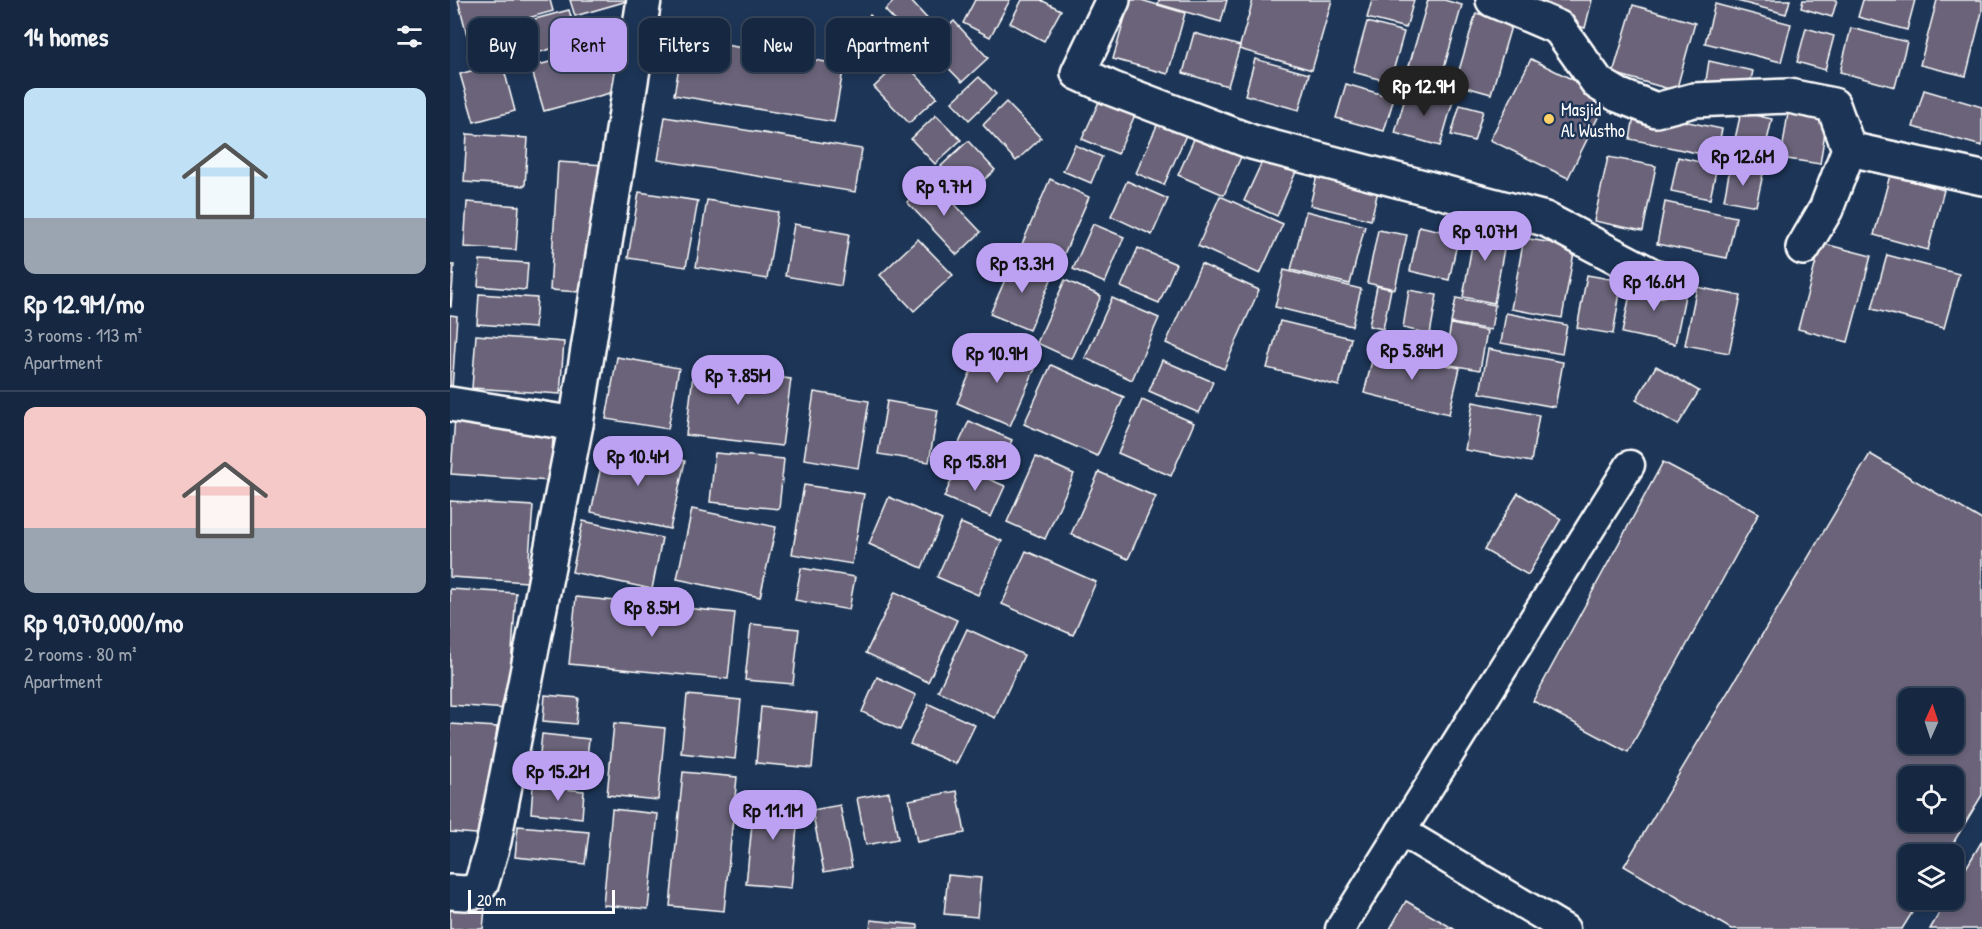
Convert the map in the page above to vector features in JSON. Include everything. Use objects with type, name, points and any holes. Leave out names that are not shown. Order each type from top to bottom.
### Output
[{"type":"street","points":[[450,892],[476,891],[482,882],[494,841],[576,424],[644,0]]},
{"type":"street","points":[[1493,0],[1558,28],[1598,83],[1617,95],[1656,110],[1694,100],[1789,96],[1833,105],[1849,149],[1827,208],[1803,248]]},
{"type":"street","points":[[1101,4],[1078,73],[1113,89],[1252,142],[1545,219],[1659,279]]},
{"type":"street","points":[[1849,149],[1982,178]]},
{"type":"street","points":[[450,404],[576,424]]},
{"type":"lane","points":[[1340,929],[1630,465]]},
{"type":"lane","points":[[1401,831],[1565,929]]},
{"type":"building","points":[[458,0],[550,0],[553,11],[528,18],[468,18],[467,35]]},
{"type":"building","points":[[570,0],[631,0],[575,16]]},
{"type":"building","points":[[895,0],[910,0],[927,18],[892,18],[885,10]]},
{"type":"building","points":[[975,0],[1010,0],[990,37],[963,23]]},
{"type":"building","points":[[1022,0],[1041,0],[1061,10],[1044,41],[1010,23]]},
{"type":"building","points":[[1130,0],[1141,0],[1185,13],[1168,74],[1113,59]]},
{"type":"building","points":[[1159,0],[1227,0],[1221,22],[1158,4]]},
{"type":"building","points":[[1253,0],[1332,0],[1312,70],[1239,49]]},
{"type":"building","points":[[1372,0],[1414,0],[1406,28],[1367,18]]},
{"type":"building","points":[[1428,0],[1444,0],[1462,5],[1440,82],[1407,73]]},
{"type":"building","points":[[1541,0],[1592,0],[1585,28],[1537,14]]},
{"type":"building","points":[[1733,0],[1790,0],[1786,14]]},
{"type":"building","points":[[1803,0],[1837,0],[1832,17],[1801,8]]},
{"type":"building","points":[[1863,0],[1915,0],[1907,30],[1858,17]]},
{"type":"building","points":[[1937,0],[1982,0],[1982,12],[1966,76],[1920,65]]},
{"type":"building","points":[[1715,4],[1791,24],[1781,62],[1705,43]]},
{"type":"building","points":[[1633,5],[1695,23],[1676,91],[1613,73]]},
{"type":"building","points":[[569,10],[571,18],[550,18],[550,49],[538,53],[538,18]]},
{"type":"building","points":[[1476,13],[1512,23],[1491,94],[1455,84]]},
{"type":"building","points":[[954,21],[988,58],[962,82],[950,70],[950,25]]},
{"type":"building","points":[[1367,22],[1404,32],[1390,82],[1353,72]]},
{"type":"building","points":[[1806,28],[1834,36],[1825,70],[1797,62]]},
{"type":"building","points":[[1851,28],[1907,42],[1895,87],[1840,72]]},
{"type":"building","points":[[1194,33],[1240,46],[1228,86],[1183,73]]},
{"type":"building","points":[[730,46],[742,48],[742,72],[814,72],[814,60],[826,62],[826,72],[843,72],[834,122],[674,95],[678,72],[730,72]]},
{"type":"building","points":[[1255,59],[1309,74],[1299,110],[1245,95]]},
{"type":"building","name":"Masjid Al Wustho","points":[[1531,59],[1608,97],[1568,178],[1490,140]]},
{"type":"building","points":[[1709,61],[1753,71],[1747,96],[1705,87]]},
{"type":"building","points":[[550,62],[550,72],[616,72],[621,90],[544,111],[532,72],[538,72],[538,65]]},
{"type":"building","points":[[468,72],[505,72],[515,111],[474,122],[460,74]]},
{"type":"building","points":[[890,72],[913,72],[937,97],[909,123],[874,87]]},
{"type":"building","points":[[979,77],[996,94],[969,120],[952,102]]},
{"type":"building","points":[[1346,84],[1394,98],[1384,131],[1336,118]]},
{"type":"building","points":[[1408,88],[1453,101],[1440,146],[1395,133]]},
{"type":"building","points":[[1924,90],[1982,107],[1982,146],[1913,127]]},
{"type":"building","points":[[1103,93],[1138,108],[1118,154],[1082,139]]},
{"type":"building","points":[[1790,100],[1829,106],[1820,164],[1781,158]]},
{"type":"building","points":[[1006,102],[1041,138],[1016,161],[983,125]]},
{"type":"building","points":[[1460,105],[1483,111],[1474,141],[1451,135]]},
{"type":"building","points":[[1635,111],[1722,129],[1716,157],[1630,139]]},
{"type":"building","points":[[1741,112],[1772,119],[1762,163],[1731,157]]},
{"type":"building","points":[[1162,114],[1190,126],[1164,185],[1136,173]]},
{"type":"building","points":[[936,115],[961,140],[935,164],[911,139]]},
{"type":"building","points":[[665,117],[862,149],[855,192],[658,160]]},
{"type":"building","points":[[1198,130],[1244,150],[1224,195],[1178,175]]},
{"type":"building","points":[[467,134],[528,138],[525,186],[464,182]]},
{"type":"building","points":[[968,141],[995,170],[968,194],[941,166]]},
{"type":"building","points":[[1075,145],[1102,157],[1091,183],[1063,171]]},
{"type":"building","points":[[1266,153],[1298,167],[1277,216],[1244,201]]},
{"type":"building","points":[[1608,157],[1656,166],[1643,231],[1594,221]]},
{"type":"building","points":[[1678,157],[1717,166],[1710,199],[1671,191]]},
{"type":"building","points":[[558,162],[604,165],[595,293],[550,290]]},
{"type":"building","points":[[1320,163],[1381,178],[1371,220],[1310,205]]},
{"type":"building","points":[[1730,168],[1763,174],[1756,206],[1724,200]]},
{"type":"building","points":[[1890,175],[1944,190],[1928,250],[1874,235]]},
{"type":"building","points":[[931,179],[981,232],[957,255],[907,202]]},
{"type":"building","points":[[1050,179],[1089,197],[1061,261],[1022,244]]},
{"type":"building","points":[[1127,181],[1168,199],[1152,235],[1111,216]]},
{"type":"building","points":[[639,192],[698,201],[686,267],[628,258]]},
{"type":"building","points":[[1220,196],[1283,224],[1260,274],[1198,246]]},
{"type":"building","points":[[707,200],[778,212],[767,279],[696,267]]},
{"type":"building","points":[[467,202],[519,206],[516,250],[464,247]]},
{"type":"building","points":[[1665,202],[1736,217],[1727,258],[1657,244]]},
{"type":"building","points":[[1306,211],[1365,226],[1350,284],[1291,270]]},
{"type":"building","points":[[1476,222],[1508,227],[1494,303],[1463,297]]},
{"type":"building","points":[[794,224],[849,234],[841,286],[785,276]]},
{"type":"building","points":[[1093,224],[1124,237],[1105,283],[1073,269]]},
{"type":"building","points":[[1419,226],[1459,235],[1449,280],[1410,271]]},
{"type":"building","points":[[1378,230],[1407,235],[1395,289],[1367,283]]},
{"type":"building","points":[[1524,238],[1575,247],[1562,318],[1511,309]]},
{"type":"building","points":[[918,239],[953,275],[914,311],[880,275]]},
{"type":"building","points":[[1821,243],[1871,256],[1848,342],[1798,329]]},
{"type":"building","points":[[1138,248],[1176,264],[1159,303],[1121,287]]},
{"type":"building","points":[[1887,255],[1959,274],[1944,328],[1872,309]]},
{"type":"building","points":[[1015,257],[1054,273],[1029,330],[990,314]]},
{"type":"building","points":[[480,260],[528,263],[526,290],[478,286]]},
{"type":"building","points":[[1201,264],[1259,290],[1224,369],[1166,343]]},
{"type":"building","points":[[450,265],[454,265],[451,307],[450,307]]},
{"type":"building","points":[[1284,270],[1361,289],[1352,326],[1275,307]]},
{"type":"building","points":[[1587,275],[1622,281],[1613,334],[1577,328]]},
{"type":"building","points":[[1065,280],[1101,296],[1072,359],[1037,343]]},
{"type":"building","points":[[1633,280],[1686,291],[1675,344],[1622,333]]},
{"type":"building","points":[[1377,286],[1391,289],[1383,329],[1369,326]]},
{"type":"building","points":[[1697,287],[1741,296],[1729,353],[1685,345]]},
{"type":"building","points":[[1409,290],[1437,295],[1430,334],[1403,328]]},
{"type":"building","points":[[479,294],[537,298],[535,328],[477,324]]},
{"type":"building","points":[[1112,298],[1159,318],[1132,380],[1085,358]]},
{"type":"building","points":[[1456,298],[1495,305],[1491,330],[1451,323]]},
{"type":"building","points":[[1506,313],[1567,325],[1562,354],[1501,343]]},
{"type":"building","points":[[450,315],[457,316],[452,389],[450,389]]},
{"type":"building","points":[[1280,321],[1351,338],[1339,386],[1267,368]]},
{"type":"building","points":[[1451,324],[1487,331],[1480,370],[1444,364]]},
{"type":"building","points":[[476,335],[564,342],[560,394],[472,388]]},
{"type":"building","points":[[984,341],[1037,364],[1010,426],[957,403]]},
{"type":"building","points":[[1375,349],[1460,368],[1449,414],[1364,393]]},
{"type":"building","points":[[1488,349],[1563,362],[1555,407],[1480,393]]},
{"type":"building","points":[[617,357],[679,368],[668,429],[606,419]]},
{"type":"building","points":[[1162,360],[1213,382],[1199,413],[1149,391]]},
{"type":"building","points":[[1051,365],[1124,397],[1097,456],[1024,424]]},
{"type":"building","points":[[694,366],[791,379],[782,446],[686,435]]},
{"type":"building","points":[[1656,366],[1699,391],[1678,425],[1636,400]]},
{"type":"building","points":[[814,392],[869,401],[858,468],[804,459]]},
{"type":"building","points":[[1142,400],[1194,423],[1171,476],[1118,453]]},
{"type":"building","points":[[887,401],[938,410],[929,462],[878,454]]},
{"type":"building","points":[[1473,402],[1539,415],[1531,462],[1465,450]]},
{"type":"building","points":[[455,417],[554,424],[550,481],[451,474]]},
{"type":"building","points":[[969,421],[1012,440],[998,471],[955,452]]},
{"type":"building","points":[[606,444],[685,461],[670,529],[591,512]]},
{"type":"building","points":[[715,453],[784,459],[779,509],[710,502]]},
{"type":"building","points":[[1870,454],[1982,520],[1982,795],[1964,825],[1964,766],[1898,766],[1898,832],[1960,832],[1953,844],[1898,844],[1898,910],[1914,910],[1902,929],[1731,929],[1624,866]]},
{"type":"building","points":[[1036,457],[1074,474],[1045,539],[1007,522]]},
{"type":"building","points":[[1663,462],[1759,513],[1628,752],[1533,701]]},
{"type":"building","points":[[958,466],[1005,486],[991,517],[944,497]]},
{"type":"building","points":[[1099,472],[1156,497],[1128,559],[1071,534]]},
{"type":"building","points":[[804,485],[864,494],[852,564],[792,554]]},
{"type":"building","points":[[1518,493],[1561,519],[1528,575],[1484,550]]},
{"type":"building","points":[[889,497],[942,520],[922,568],[869,544]]},
{"type":"building","points":[[450,501],[533,506],[527,582],[450,577]]},
{"type":"building","points":[[692,509],[776,527],[760,597],[677,579]]},
{"type":"building","points":[[583,521],[662,538],[652,589],[572,572]]},
{"type":"building","points":[[961,523],[1002,541],[978,595],[937,577]]},
{"type":"building","points":[[1026,551],[1096,582],[1073,635],[1002,604]]},
{"type":"building","points":[[801,568],[855,577],[849,610],[795,600]]},
{"type":"building","points":[[450,589],[516,593],[508,709],[450,705]]},
{"type":"building","points":[[895,592],[957,620],[928,682],[866,653]]},
{"type":"building","points":[[576,597],[735,613],[728,679],[569,664]]},
{"type":"building","points":[[751,624],[799,629],[793,684],[745,680]]},
{"type":"building","points":[[967,629],[1024,655],[995,718],[938,691]]},
{"type":"building","points":[[877,677],[916,695],[900,730],[862,712]]},
{"type":"building","points":[[545,695],[579,698],[576,724],[543,721]]},
{"type":"building","points":[[687,695],[741,700],[735,759],[681,753]]},
{"type":"building","points":[[929,704],[975,725],[956,764],[910,744]]},
{"type":"building","points":[[761,707],[817,713],[812,768],[756,763]]},
{"type":"building","points":[[614,723],[665,728],[658,800],[607,795]]},
{"type":"building","points":[[450,724],[497,727],[489,835],[450,832]]},
{"type":"building","points":[[542,734],[589,739],[585,776],[538,772]]},
{"type":"building","points":[[683,772],[737,777],[724,911],[670,906]]},
{"type":"building","points":[[533,786],[584,791],[582,818],[531,813]]},
{"type":"building","points":[[957,791],[965,833],[917,842],[909,800]]},
{"type":"building","points":[[889,792],[898,839],[866,845],[857,798]]},
{"type":"building","points":[[755,794],[800,798],[791,888],[746,884]]},
{"type":"building","points":[[840,805],[852,867],[824,872],[812,810]]},
{"type":"building","points":[[612,809],[658,814],[648,909],[603,905]]},
{"type":"building","points":[[518,826],[589,832],[585,864],[515,857]]},
{"type":"building","points":[[1982,841],[1982,929],[1930,929],[1941,910],[1964,910],[1964,871]]},
{"type":"building","points":[[948,875],[981,878],[977,917],[944,914]]},
{"type":"building","points":[[450,895],[486,898],[483,929],[450,929]]},
{"type":"building","points":[[1406,901],[1454,929],[1390,929]]},
{"type":"building","points":[[871,920],[918,925],[918,929],[870,929]]},
{"type":"place","name":"Masjid Al Wustho","points":[[1549,119]]}]
